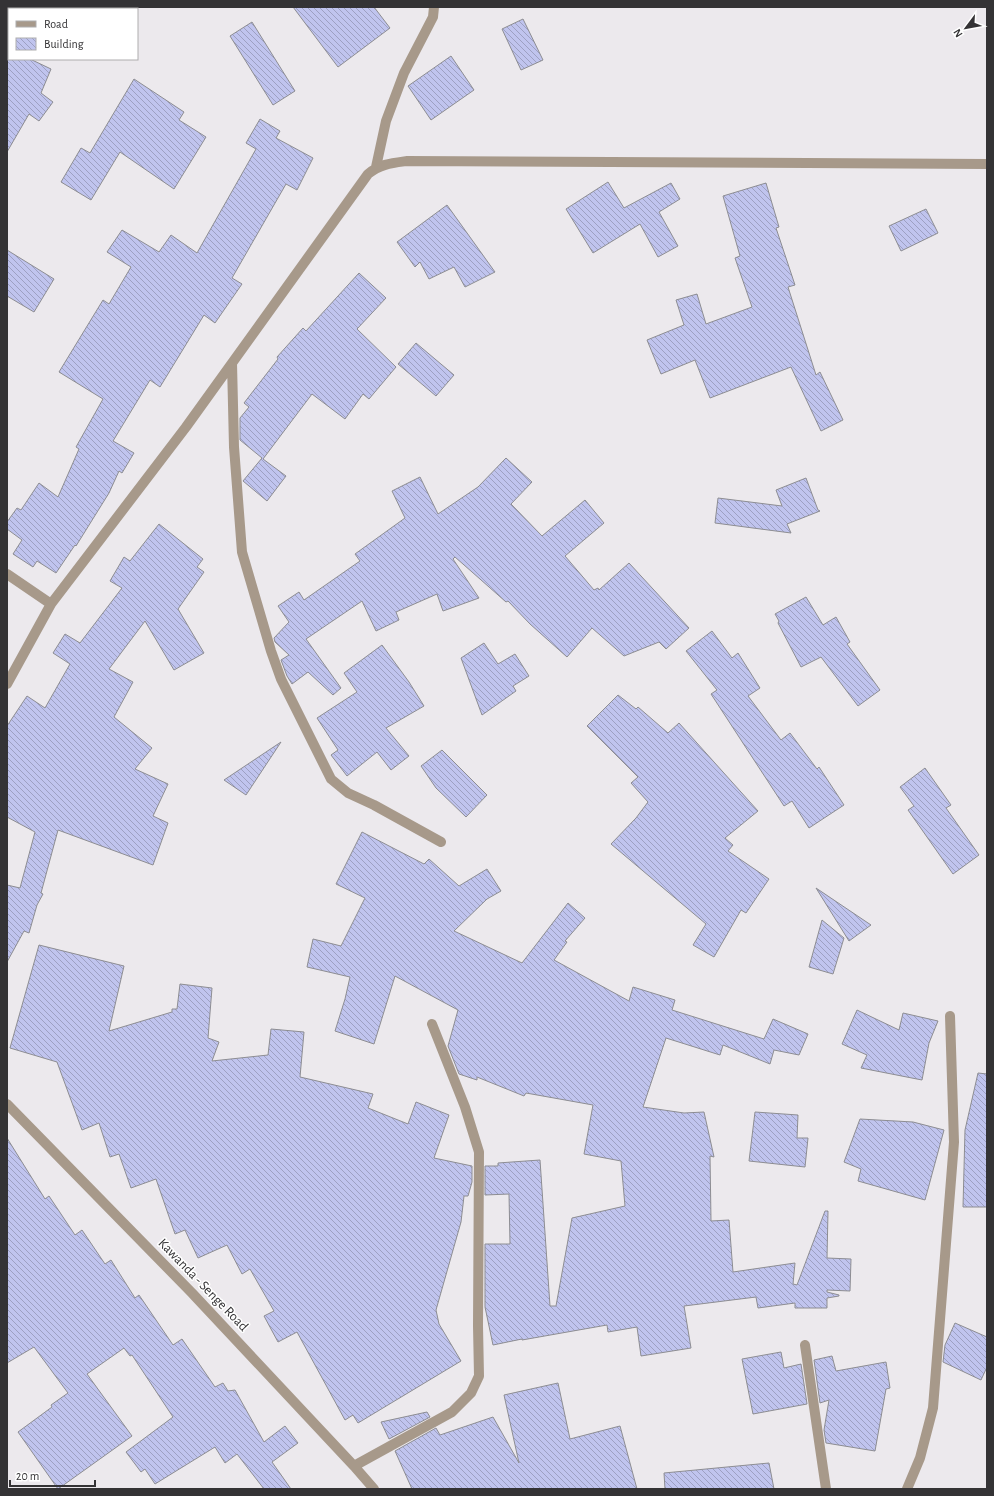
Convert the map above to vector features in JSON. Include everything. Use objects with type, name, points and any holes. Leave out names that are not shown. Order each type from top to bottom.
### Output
[{"type":"street","points":[[376,167],[386,121],[404,73],[433,17],[434,7]]},
{"type":"street","points":[[7,684],[51,604],[186,427],[368,174],[376,167],[385,164],[407,161],[987,164]]},
{"type":"street","points":[[232,363],[234,447],[242,552],[271,651],[281,679],[331,779],[348,793],[374,805],[441,842]]},
{"type":"street","points":[[7,574],[51,604]]},
{"type":"street","points":[[907,1489],[920,1458],[933,1408],[954,1142],[950,1016]]},
{"type":"street","points":[[354,1466],[452,1412],[471,1393],[479,1376],[479,1152],[465,1107],[432,1024]]},
{"type":"street","name":"Kawanda - Senge Road","points":[[7,1104],[192,1293],[374,1489]]},
{"type":"street","points":[[805,1345],[826,1489]]},
{"type":"building","points":[[293,7],[374,7],[390,28],[338,67]]},
{"type":"building","points":[[523,19],[543,60],[521,70],[502,29]]},
{"type":"building","points":[[252,22],[295,91],[273,105],[230,36]]},
{"type":"building","points":[[451,56],[474,90],[431,120],[408,86]]},
{"type":"building","points":[[7,59],[32,60],[51,69],[41,93],[53,102],[39,121],[29,114],[7,152]]},
{"type":"building","points":[[134,79],[184,112],[179,120],[206,137],[174,189],[120,152],[91,200],[61,182],[81,148],[90,153]]},
{"type":"building","points":[[260,119],[280,131],[276,138],[313,158],[297,190],[286,184],[232,278],[242,284],[215,323],[204,315],[160,387],[150,380],[113,441],[134,453],[122,473],[119,471],[109,493],[76,546],[75,545],[56,573],[37,561],[33,567],[13,554],[22,540],[7,529],[7,522],[17,508],[21,510],[39,483],[58,497],[79,449],[76,447],[103,399],[59,372],[103,300],[109,304],[131,267],[107,252],[122,230],[159,252],[171,235],[197,253],[256,149],[246,143]]},
{"type":"building","points":[[608,182],[624,208],[671,183],[680,199],[659,212],[678,246],[658,257],[640,224],[593,253],[566,209]]},
{"type":"building","points":[[766,183],[779,227],[776,228],[795,285],[788,287],[816,375],[820,372],[843,420],[821,431],[791,367],[710,398],[695,360],[661,374],[647,340],[684,325],[676,300],[697,294],[706,324],[752,307],[735,258],[740,256],[723,196]]},
{"type":"building","points":[[447,205],[495,272],[465,287],[454,267],[429,279],[420,262],[415,267],[397,242]]},
{"type":"building","points":[[926,209],[938,233],[901,251],[889,226]]},
{"type":"building","points":[[7,250],[54,279],[34,312],[7,296]]},
{"type":"building","points":[[359,273],[386,298],[357,329],[396,367],[369,399],[363,394],[345,419],[312,394],[263,459],[286,476],[267,501],[243,481],[262,458],[240,440],[240,418],[249,407],[244,403],[278,359],[277,357],[303,328],[306,331]]},
{"type":"building","points":[[416,343],[454,375],[436,396],[398,364]]},
{"type":"building","points":[[506,458],[532,482],[511,504],[542,536],[585,500],[604,523],[565,556],[594,590],[598,588],[599,590],[629,563],[689,628],[666,649],[659,642],[624,656],[592,628],[567,657],[530,624],[508,601],[506,602],[455,557],[453,559],[479,598],[443,611],[437,594],[396,612],[399,620],[376,631],[362,601],[306,639],[341,688],[333,695],[308,672],[292,684],[287,676],[281,660],[289,655],[275,642],[274,638],[289,622],[278,606],[299,592],[304,600],[360,561],[355,554],[405,518],[392,491],[420,477],[438,514],[478,487]]},
{"type":"building","points":[[806,478],[818,510],[820,511],[787,524],[791,533],[715,523],[718,498],[782,506],[776,490]]},
{"type":"building","points":[[159,524],[203,559],[197,567],[204,572],[178,609],[204,653],[174,670],[145,621],[109,669],[133,682],[114,717],[152,748],[135,769],[168,784],[153,816],[168,823],[153,865],[58,830],[41,893],[43,894],[37,905],[29,933],[24,931],[7,962],[7,885],[20,888],[35,832],[7,817],[7,726],[27,696],[45,708],[70,664],[53,653],[65,634],[80,643],[122,588],[110,581],[124,557],[130,561]]},
{"type":"building","points":[[806,597],[823,625],[836,617],[850,642],[847,644],[880,690],[858,706],[821,657],[801,667],[778,623],[779,621],[775,614]]},
{"type":"building","points":[[712,631],[732,658],[738,653],[760,688],[748,696],[781,740],[790,733],[817,769],[819,767],[844,805],[809,828],[792,801],[784,806],[711,694],[717,690],[686,651]]},
{"type":"building","points":[[484,643],[498,664],[515,654],[529,676],[513,686],[516,691],[482,715],[461,658]]},
{"type":"building","points":[[382,645],[409,682],[424,706],[386,728],[409,756],[391,770],[377,752],[347,776],[331,755],[338,750],[317,718],[357,692],[344,673]]},
{"type":"building","points":[[618,695],[636,709],[638,707],[668,733],[679,723],[758,811],[725,838],[733,845],[728,851],[769,879],[746,913],[741,910],[714,957],[693,945],[706,924],[611,844],[636,818],[648,802],[631,783],[638,777],[587,726]]},
{"type":"building","points":[[281,742],[246,795],[224,780]]},
{"type":"building","points":[[442,750],[487,795],[466,817],[436,788],[421,766]]},
{"type":"building","points":[[925,768],[951,805],[946,808],[979,855],[953,874],[908,810],[914,806],[900,787]]},
{"type":"building","points":[[362,832],[424,864],[429,859],[459,886],[487,869],[501,891],[487,899],[454,931],[522,963],[568,903],[585,918],[565,941],[567,942],[554,960],[629,1001],[633,987],[675,1000],[672,1010],[764,1039],[773,1019],[808,1034],[799,1055],[774,1050],[770,1064],[723,1045],[720,1055],[666,1038],[643,1107],[684,1113],[704,1112],[714,1157],[710,1156],[711,1221],[729,1220],[733,1272],[795,1263],[793,1284],[797,1285],[825,1211],[828,1211],[827,1258],[851,1259],[850,1291],[827,1290],[827,1292],[839,1296],[827,1298],[827,1308],[795,1308],[795,1303],[758,1308],[756,1297],[684,1306],[691,1348],[641,1356],[637,1327],[608,1332],[607,1325],[493,1345],[485,1307],[485,1244],[510,1244],[509,1194],[485,1195],[485,1166],[498,1166],[498,1163],[540,1160],[550,1306],[556,1306],[572,1218],[625,1206],[621,1161],[584,1154],[593,1105],[526,1093],[524,1096],[477,1077],[477,1080],[459,1074],[448,1046],[458,1010],[395,976],[374,1044],[335,1031],[350,977],[307,967],[313,939],[341,946],[365,898],[336,884]]},
{"type":"building","points":[[816,888],[871,925],[849,941]]},
{"type":"building","points":[[822,920],[844,938],[833,974],[809,967]]},
{"type":"building","points":[[39,945],[124,966],[109,1031],[172,1012],[172,1009],[177,1009],[180,984],[212,988],[208,1038],[219,1042],[212,1061],[268,1055],[271,1029],[304,1032],[300,1077],[373,1094],[368,1108],[408,1124],[416,1102],[449,1115],[434,1158],[472,1166],[472,1182],[468,1196],[464,1196],[461,1222],[436,1310],[439,1324],[461,1361],[358,1423],[353,1415],[345,1420],[297,1332],[278,1342],[264,1316],[274,1311],[250,1269],[242,1274],[227,1245],[198,1258],[185,1230],[175,1234],[156,1179],[131,1188],[119,1154],[110,1157],[99,1123],[82,1130],[57,1062],[10,1048]]},
{"type":"building","points":[[857,1010],[899,1030],[903,1013],[938,1021],[929,1043],[922,1080],[861,1068],[867,1055],[842,1044]]},
{"type":"building","points":[[978,1073],[987,1074],[987,1207],[963,1207],[965,1130]]},
{"type":"building","points":[[755,1112],[798,1115],[797,1138],[808,1138],[805,1167],[749,1161]]},
{"type":"building","points":[[860,1119],[913,1122],[944,1130],[925,1200],[858,1181],[861,1169],[844,1162]]},
{"type":"building","points":[[7,1138],[45,1199],[49,1196],[75,1235],[82,1230],[105,1264],[111,1260],[135,1298],[139,1295],[173,1345],[182,1339],[215,1387],[223,1383],[228,1391],[235,1390],[264,1442],[285,1426],[298,1443],[272,1462],[291,1489],[264,1489],[237,1454],[225,1463],[215,1447],[155,1484],[145,1469],[141,1472],[126,1452],[173,1417],[132,1355],[130,1356],[124,1348],[87,1374],[132,1436],[58,1489],[18,1432],[68,1393],[34,1347],[7,1363]]},
{"type":"building","points":[[955,1323],[987,1337],[987,1367],[981,1380],[943,1362],[945,1345]]},
{"type":"building","points":[[781,1352],[784,1368],[801,1364],[807,1404],[753,1414],[742,1359]]},
{"type":"building","points":[[832,1356],[836,1371],[886,1362],[890,1388],[886,1389],[875,1451],[826,1443],[824,1430],[829,1400],[820,1403],[814,1360]]},
{"type":"building","points":[[558,1383],[570,1439],[620,1426],[637,1489],[412,1489],[395,1451],[436,1428],[440,1435],[493,1417],[519,1463],[504,1395]]},
{"type":"building","points":[[427,1412],[430,1417],[389,1439],[381,1422]]},
{"type":"building","points":[[769,1463],[774,1489],[665,1489],[664,1473]]}]
